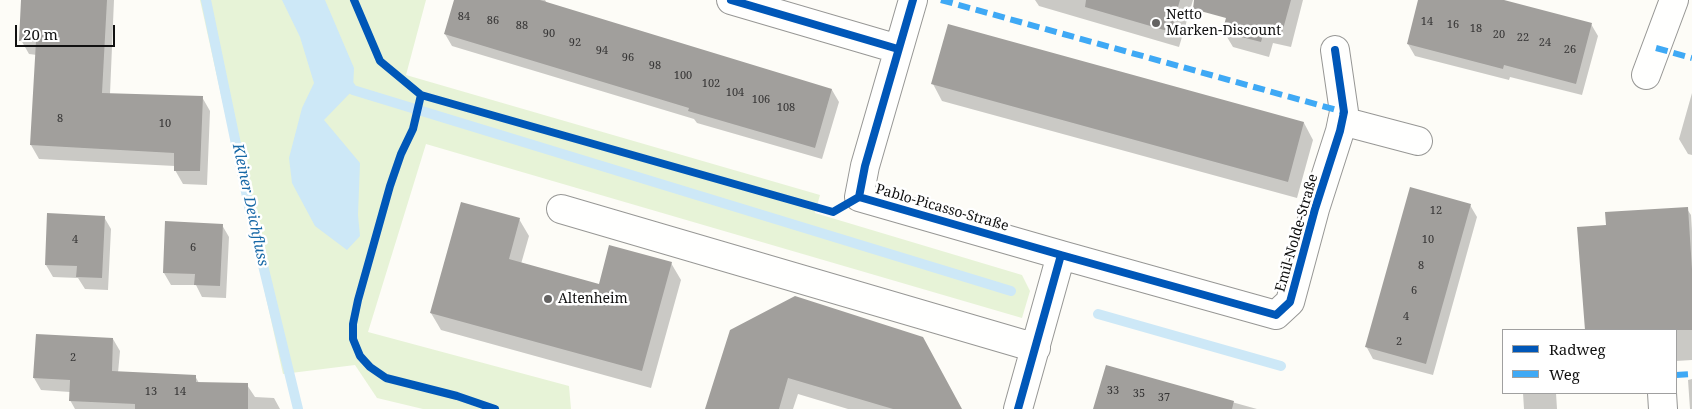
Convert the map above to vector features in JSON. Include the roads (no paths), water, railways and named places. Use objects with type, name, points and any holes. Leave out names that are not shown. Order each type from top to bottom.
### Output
[{"type":"street","points":[[732,0],[898,49]]},
{"type":"street","name":"Pablo-Picasso-Straße","points":[[913,0],[865,166],[858,197],[1061,255]]},
{"type":"street","points":[[1646,76],[1674,0]]},
{"type":"street","name":"Emil-Nolde-Straße","points":[[1061,255],[1276,316],[1290,302],[1344,112],[1335,50]]},
{"type":"street","points":[[1342,121],[1418,141]]},
{"type":"street","points":[[561,209],[1036,348]]},
{"type":"street","points":[[1018,409],[1061,255]]},
{"type":"street","points":[[1662,394],[1664,409]]},
{"type":"water","points":[[282,0],[325,0],[354,68],[353,90],[324,120],[360,163],[358,215],[360,236],[347,250],[315,226],[292,183],[289,158],[302,108],[314,83],[300,37]]},
{"type":"waterway","name":"Kleiner Deichfluss","points":[[206,0],[251,216],[298,409]]},
{"type":"waterway","points":[[345,80],[353,90],[1011,291]]},
{"type":"waterway","points":[[1098,314],[1281,366]]},
{"type":"place","name":"Netto Marken-Discount","points":[[1156,23]]},
{"type":"place","name":"Altenheim","points":[[548,299]]}]
